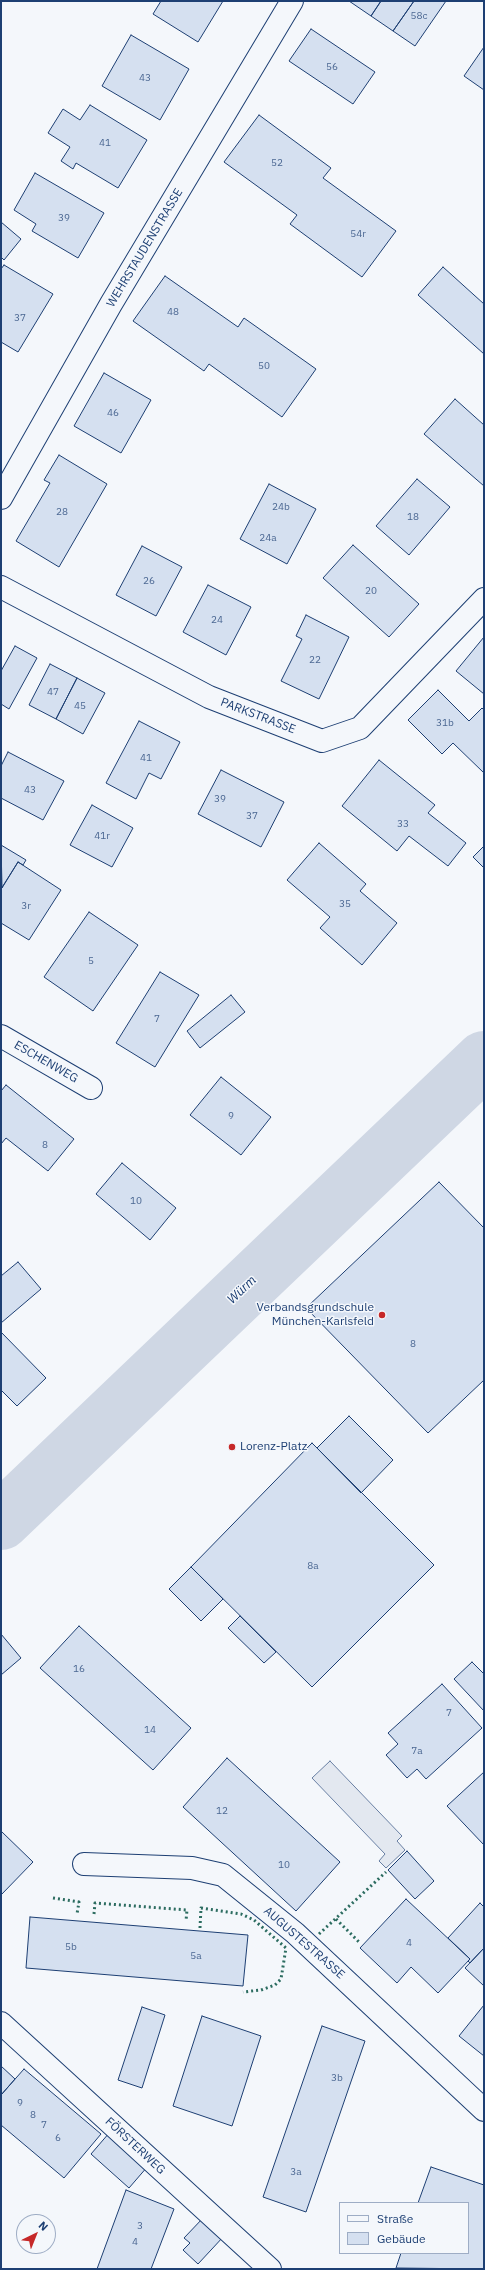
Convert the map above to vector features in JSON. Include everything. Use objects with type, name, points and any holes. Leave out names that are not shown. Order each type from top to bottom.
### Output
[{"type":"street","name":"WEHRSTAUDENSTRASSE","points":[[1,498],[111,304],[292,1]]},
{"type":"street","name":"PARKSTRASSE","points":[[1,587],[209,697],[322,741],[360,728],[484,599]]},
{"type":"street","name":"ESCHENWEG","points":[[1,1036],[91,1088]]},
{"type":"street","name":"AUGUSTESTRASSE","points":[[84,1864],[192,1868],[223,1875],[295,1932],[484,2110]]},
{"type":"street","name":"FÖRSTERWEG","points":[[1,2023],[270,2269]]},
{"type":"shaded area","points":[[330,1761],[402,1836],[397,1841],[405,1850],[386,1868],[379,1861],[385,1854],[312,1778]]},
{"type":"building","points":[[161,1],[223,1],[198,42],[153,14]]},
{"type":"building","points":[[349,1],[381,1],[371,16]]},
{"type":"building","points":[[381,1],[414,1],[393,31],[371,16]]},
{"type":"building","points":[[414,1],[446,1],[415,46],[393,31]]},
{"type":"building","points":[[311,29],[375,72],[353,104],[289,61]]},
{"type":"building","points":[[131,35],[189,69],[160,120],[102,86]]},
{"type":"building","points":[[484,47],[484,90],[464,76]]},
{"type":"building","points":[[90,105],[147,140],[118,188],[76,163],[73,169],[61,161],[70,147],[48,133],[63,109],[80,120]]},
{"type":"building","points":[[259,115],[331,168],[323,178],[396,231],[362,277],[290,224],[297,215],[224,162]]},
{"type":"building","points":[[35,173],[104,213],[78,258],[32,231],[36,224],[14,210]]},
{"type":"building","points":[[1,222],[21,239],[4,260],[1,257]]},
{"type":"building","points":[[4,265],[53,294],[18,352],[1,342],[1,269]]},
{"type":"building","points":[[443,267],[484,304],[484,354],[418,295]]},
{"type":"building","points":[[165,276],[238,327],[244,318],[316,369],[282,417],[209,364],[204,371],[133,321]]},
{"type":"building","points":[[104,373],[151,400],[121,453],[74,426]]},
{"type":"building","points":[[455,399],[484,425],[484,486],[424,434]]},
{"type":"building","points":[[59,455],[107,484],[59,567],[16,541],[50,483],[44,480]]},
{"type":"building","points":[[417,479],[450,507],[409,555],[376,526]]},
{"type":"building","points":[[269,484],[316,509],[287,564],[240,539]]},
{"type":"building","points":[[353,545],[419,604],[389,637],[323,578]]},
{"type":"building","points":[[142,546],[182,567],[156,616],[116,595]]},
{"type":"building","points":[[208,585],[251,607],[226,655],[183,632]]},
{"type":"building","points":[[306,615],[349,637],[319,699],[281,681],[302,639],[296,636]]},
{"type":"building","points":[[484,637],[484,694],[456,671]]},
{"type":"building","points":[[15,646],[37,658],[9,709],[1,704],[1,671]]},
{"type":"building","points":[[50,664],[77,678],[56,719],[29,705]]},
{"type":"building","points":[[77,678],[105,693],[83,734],[56,719]]},
{"type":"building","points":[[438,690],[469,721],[482,708],[484,710],[484,773],[453,743],[442,754],[408,720]]},
{"type":"building","points":[[139,721],[180,742],[161,779],[149,773],[136,799],[106,783]]},
{"type":"building","points":[[8,752],[64,781],[43,820],[1,798],[1,766]]},
{"type":"building","points":[[379,760],[435,805],[428,813],[466,843],[448,866],[409,836],[397,851],[342,806]]},
{"type":"building","points":[[221,770],[284,802],[261,847],[198,814]]},
{"type":"building","points":[[92,805],[133,828],[112,867],[70,845]]},
{"type":"building","points":[[319,843],[366,884],[360,891],[397,923],[362,965],[320,928],[330,917],[287,880]]},
{"type":"building","points":[[1,845],[26,860],[23,865],[18,862],[2,888]]},
{"type":"building","points":[[484,846],[484,868],[473,857]]},
{"type":"building","points":[[18,862],[61,890],[29,940],[1,923],[1,889]]},
{"type":"building","points":[[89,912],[138,945],[93,1011],[44,977]]},
{"type":"building","points":[[160,972],[199,995],[155,1067],[116,1043]]},
{"type":"building","points":[[231,995],[245,1012],[200,1048],[187,1031]]},
{"type":"building","points":[[221,1077],[271,1117],[241,1155],[190,1115]]},
{"type":"building","points":[[6,1085],[74,1139],[48,1171],[6,1138],[1,1144],[1,1091]]},
{"type":"building","points":[[122,1163],[176,1208],[150,1240],[96,1194]]},
{"type":"building","points":[[439,1182],[484,1228],[484,1380],[428,1433],[306,1308]]},
{"type":"building","points":[[18,1262],[41,1289],[1,1323],[1,1276]]},
{"type":"building","points":[[1,1332],[46,1378],[17,1406],[1,1390]]},
{"type":"building","points":[[349,1416],[393,1460],[361,1493],[317,1448]]},
{"type":"building","points":[[312,1443],[434,1565],[312,1687],[191,1567]]},
{"type":"building","points":[[191,1567],[223,1599],[201,1621],[169,1589]]},
{"type":"building","points":[[240,1616],[276,1652],[264,1663],[228,1628]]},
{"type":"building","points":[[79,1626],[191,1728],[153,1770],[40,1668]]},
{"type":"building","points":[[1,1634],[21,1658],[1,1675]]},
{"type":"building","points":[[472,1662],[484,1674],[484,1711],[454,1679]]},
{"type":"building","points":[[442,1684],[482,1728],[426,1779],[417,1769],[407,1778],[386,1755],[398,1744],[388,1733]]},
{"type":"building","points":[[227,1758],[340,1862],[296,1911],[183,1807]]},
{"type":"building","points":[[484,1772],[484,1845],[447,1806]]},
{"type":"building","points":[[1,1831],[33,1862],[1,1895]]},
{"type":"building","points":[[407,1851],[434,1881],[415,1899],[388,1870]]},
{"type":"building","points":[[406,1899],[470,1959],[438,1993],[411,1967],[397,1983],[360,1948]]},
{"type":"building","points":[[480,1903],[484,1907],[484,1948],[470,1963],[468,1961],[470,1959],[448,1938]]},
{"type":"building","points":[[30,1917],[248,1935],[243,1986],[26,1968]]},
{"type":"building","points":[[484,1948],[484,1986],[465,1968]]},
{"type":"building","points":[[484,2005],[484,2056],[459,2036]]},
{"type":"building","points":[[142,2007],[165,2015],[142,2088],[118,2080]]},
{"type":"building","points":[[202,2016],[261,2036],[232,2126],[173,2106]]},
{"type":"building","points":[[322,2026],[365,2041],[306,2212],[263,2197]]},
{"type":"building","points":[[1,2066],[15,2079],[1,2095]]},
{"type":"building","points":[[24,2069],[101,2134],[64,2178],[1,2125],[1,2095]]},
{"type":"building","points":[[110,2132],[148,2166],[129,2188],[91,2154]]},
{"type":"building","points":[[431,2167],[484,2185],[484,2269],[396,2268],[401,2254],[469,2254],[469,2202],[418,2202]]},
{"type":"building","points":[[126,2190],[174,2209],[151,2269],[97,2269]]},
{"type":"building","points":[[204,2217],[224,2236],[198,2264],[183,2250],[190,2243],[184,2238]]},
{"type":"waterway","name":"Würm","points":[[1,1521],[484,1060]]},
{"type":"hedge","points":[[319,1934],[386,1872]]},
{"type":"hedge","points":[[53,1898],[79,1902],[77,1914]]},
{"type":"hedge","points":[[94,1914],[95,1903],[187,1910],[186,1921]]},
{"type":"hedge","points":[[200,1928],[201,1908],[241,1914],[254,1920],[286,1948],[281,1979],[275,1985],[261,1990],[243,1992]]},
{"type":"hedge","points":[[336,1919],[359,1942]]},
{"type":"place","name":"Verbandsgrundschule München-Karlsfeld","points":[[382,1315]]},
{"type":"place","name":"Lorenz-Platz","points":[[232,1447]]}]
